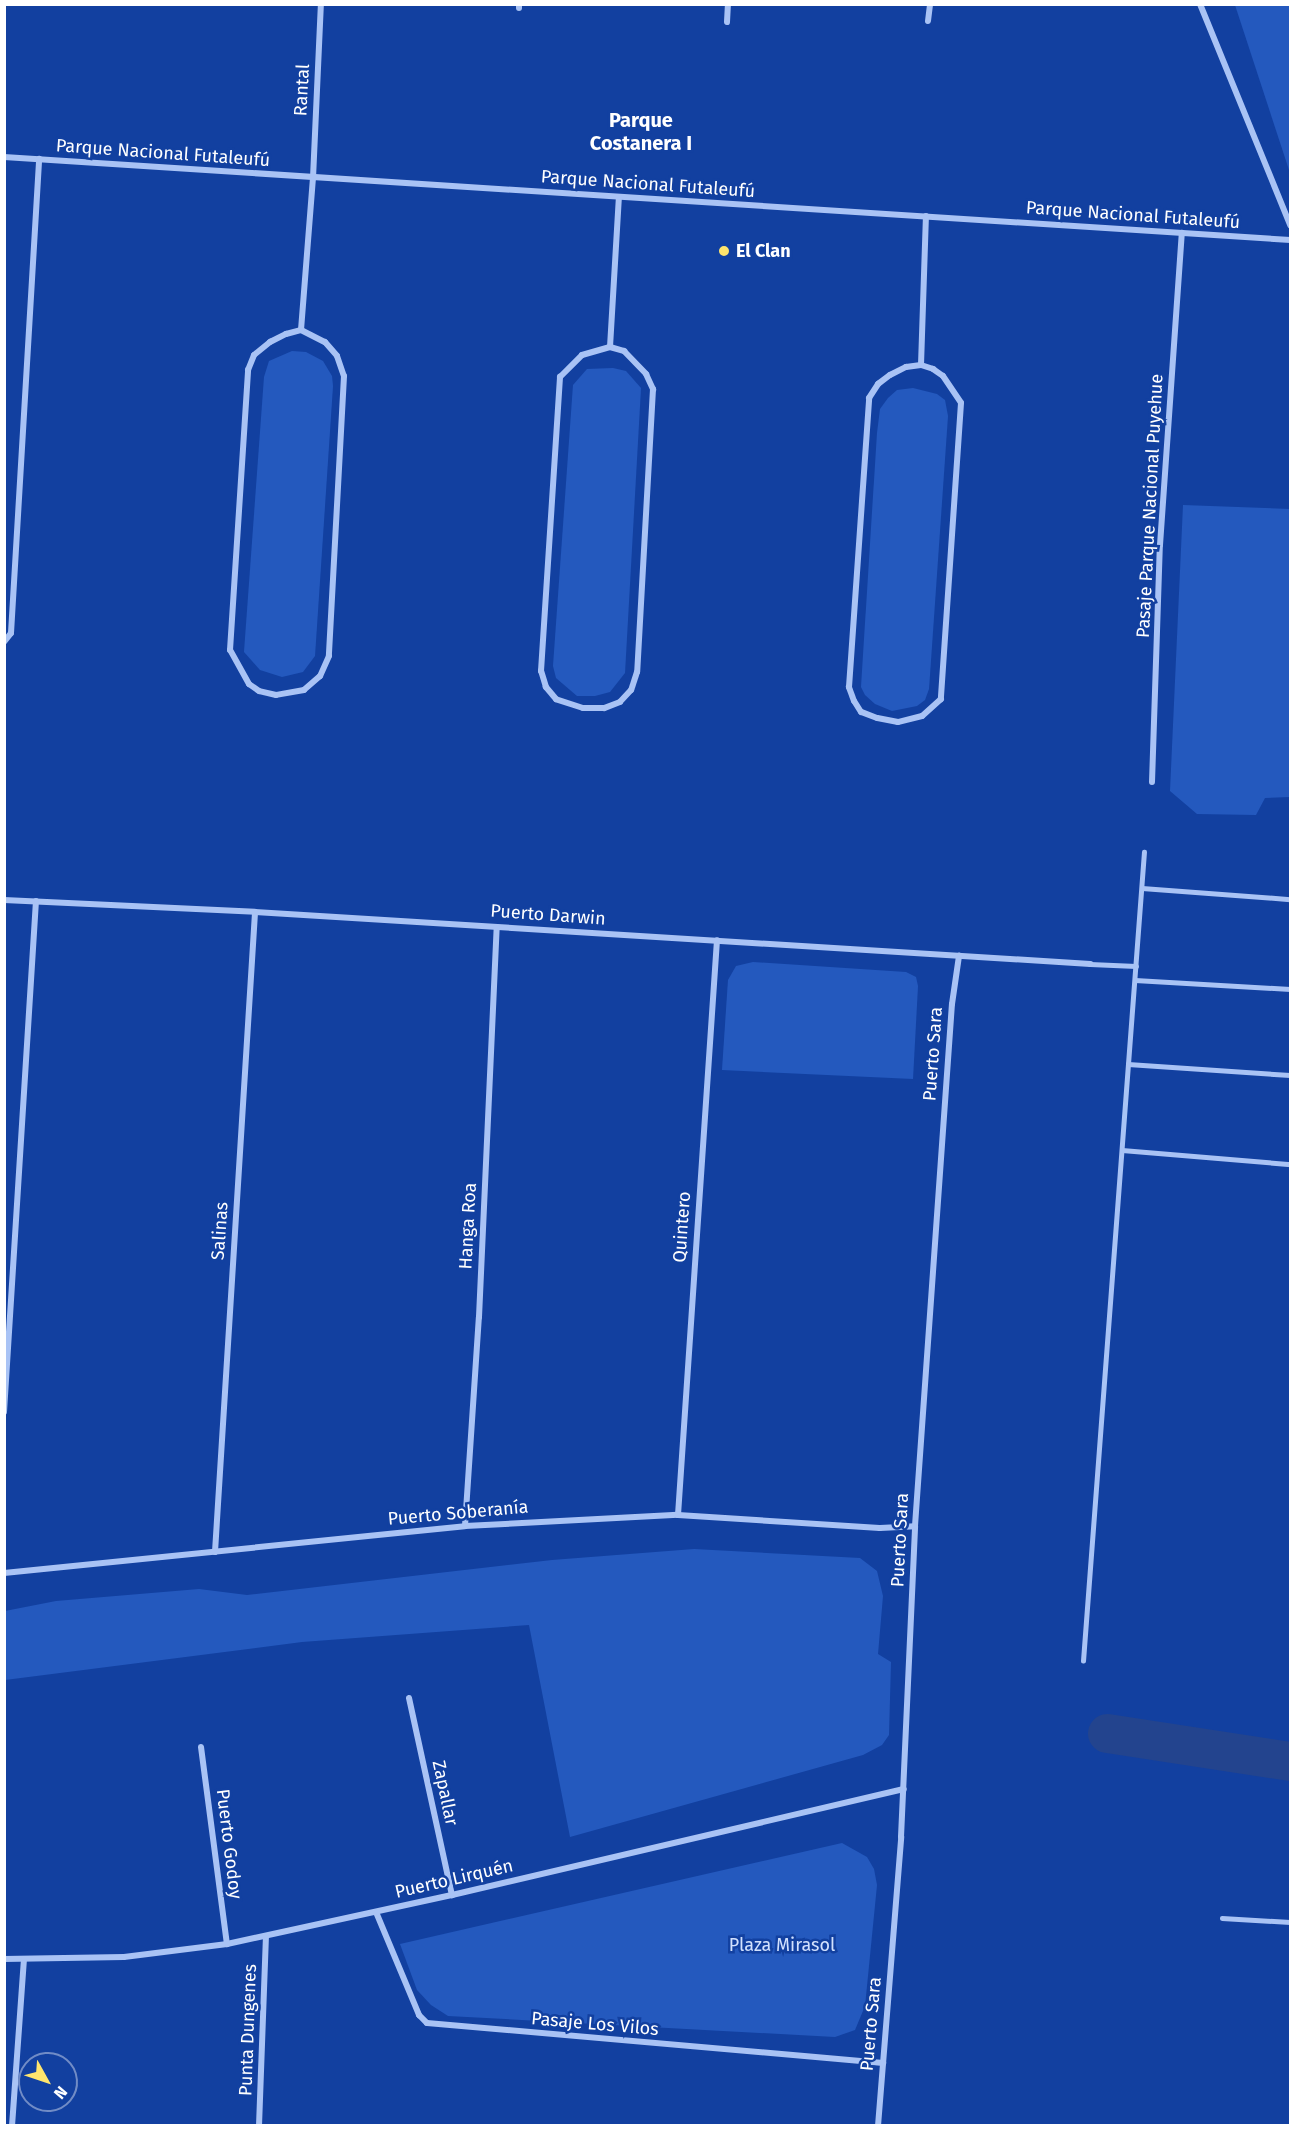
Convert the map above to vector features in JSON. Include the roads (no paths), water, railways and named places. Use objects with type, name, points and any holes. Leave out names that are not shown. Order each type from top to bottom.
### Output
[{"type":"street","name":"Rantal","points":[[301,330],[313,178],[321,4]]},
{"type":"street","points":[[727,22],[728,4]]},
{"type":"street","points":[[928,21],[930,4]]},
{"type":"street","points":[[1200,4],[1290,225]]},
{"type":"street","name":"Parque Nacional Futaleufú","points":[[4,157],[1290,240]]},
{"type":"street","points":[[4,642],[11,633],[39,159]]},
{"type":"street","points":[[610,347],[619,197]]},
{"type":"street","points":[[921,365],[926,216]]},
{"type":"street","name":"Pasaje Parque Nacional Puyehue","points":[[1152,782],[1160,545],[1182,233]]},
{"type":"street","points":[[301,330],[325,342],[337,356],[344,376],[329,656],[320,676],[304,690],[276,695],[259,691],[249,684],[230,650],[248,370],[255,355],[270,342],[301,330]]},
{"type":"street","points":[[610,347],[624,351],[646,374],[653,389],[637,672],[631,690],[620,702],[604,708],[583,708],[556,699],[546,687],[541,671],[560,376],[582,355],[610,347]]},
{"type":"street","points":[[921,365],[933,369],[954,389],[961,403],[940,699],[922,716],[898,722],[861,712],[854,702],[849,687],[869,398],[878,384],[890,375],[906,367],[921,365]]},
{"type":"street","name":"Puerto Darwin","points":[[4,900],[255,912],[1090,964]]},
{"type":"street","points":[[4,1412],[36,902]]},
{"type":"street","name":"Salinas","points":[[215,1552],[255,912]]},
{"type":"street","name":"Hanga Roa","points":[[465,1526],[479,1317],[497,927]]},
{"type":"street","name":"Quintero","points":[[678,1515],[717,940]]},
{"type":"street","name":"Puerto Sara","points":[[878,2126],[904,1789],[915,1526],[952,1004],[959,956]]},
{"type":"street","name":"Puerto Soberanía","points":[[4,1573],[465,1526],[678,1515],[880,1527],[915,1526]]},
{"type":"street","name":"Zapallar","points":[[409,1698],[452,1895]]},
{"type":"street","name":"Puerto Godoy","points":[[201,1747],[227,1944]]},
{"type":"street","name":"Puerto Lirquén","points":[[4,1959],[124,1957],[227,1944],[452,1895],[904,1789]]},
{"type":"street","name":"Pasaje Los Vilos","points":[[376,1912],[419,2015],[427,2023],[883,2062]]},
{"type":"street","name":"Punta Dungenes","points":[[259,2126],[266,1936]]},
{"type":"street","points":[[12,2126],[24,1959]]},
{"type":"lane","points":[[1083,1661],[1144,852]]},
{"type":"lane","points":[[1142,888],[1290,899]]},
{"type":"lane","points":[[1090,964],[1136,966]]},
{"type":"lane","points":[[1134,980],[1290,989]]},
{"type":"lane","points":[[1128,1064],[1290,1075]]},
{"type":"lane","points":[[1122,1150],[1290,1164]]},
{"type":"lane","points":[[1222,1918],[1290,1922]]},
{"type":"waterway","points":[[1107,1733],[1290,1761]]},
{"type":"place","name":"El Clan","points":[[724,251]]},
{"type":"district","name":"Parque Costanera I","points":[[641,132]]},
{"type":"park label","name":"Plaza Mirasol","points":[[782,1945]]}]
